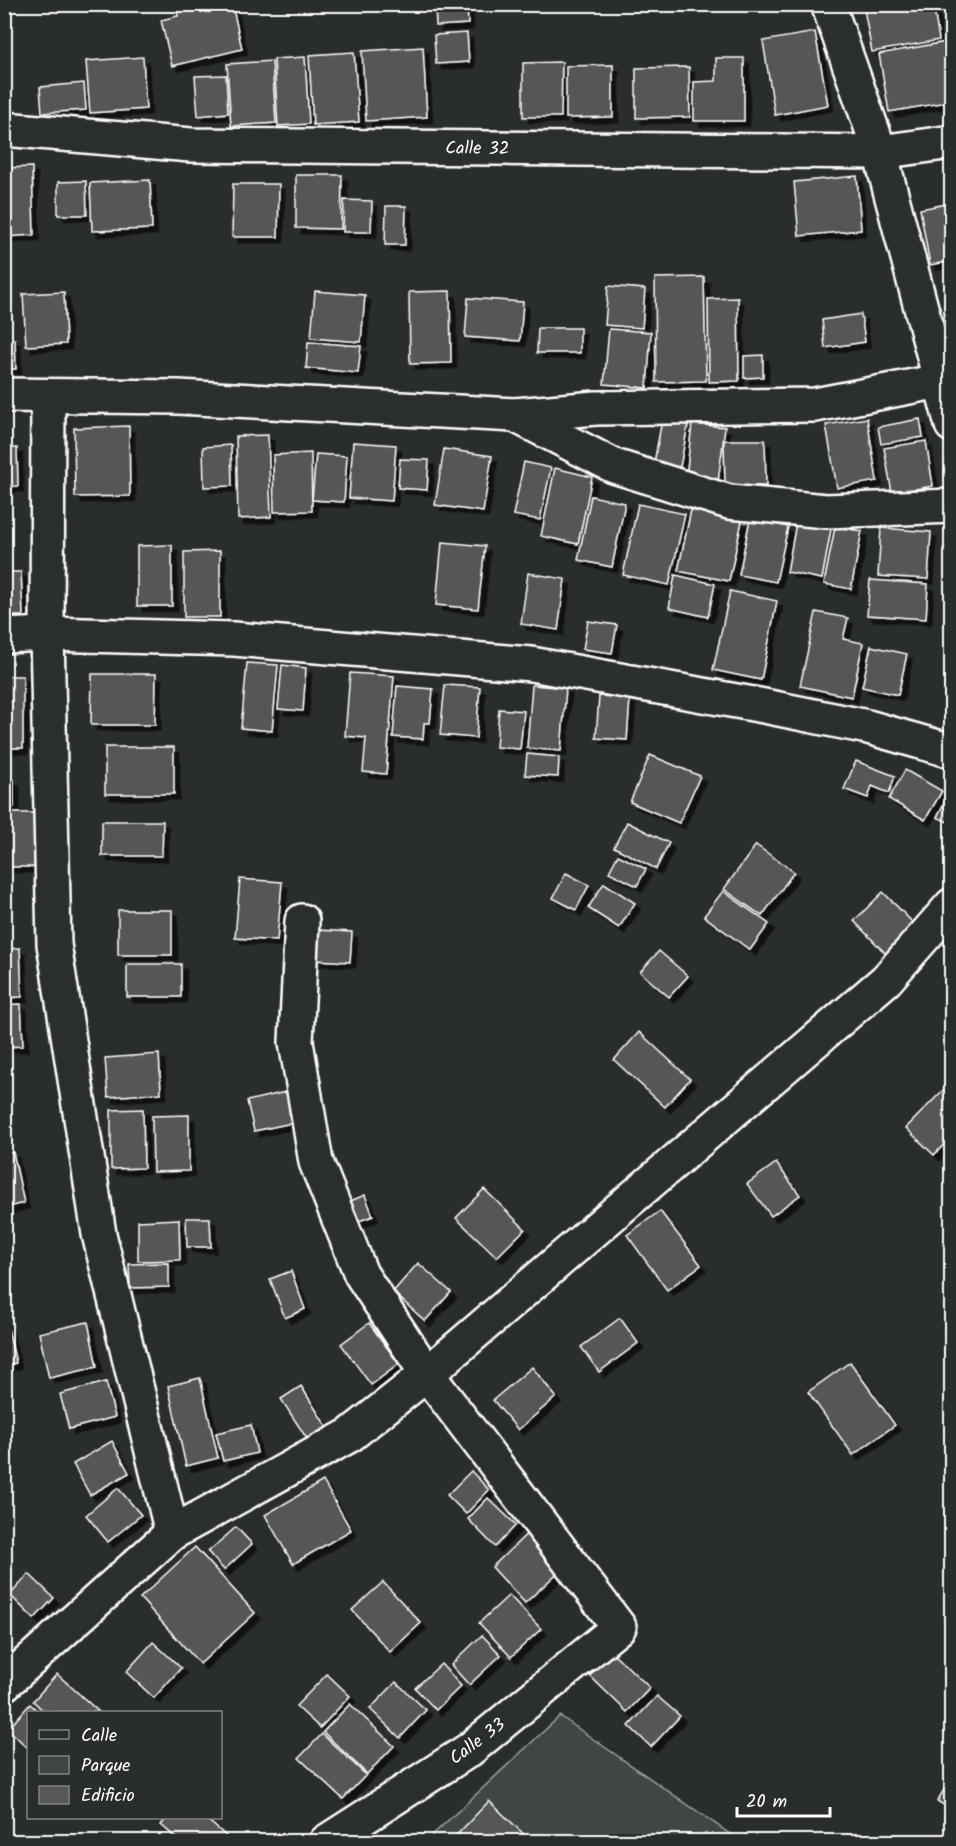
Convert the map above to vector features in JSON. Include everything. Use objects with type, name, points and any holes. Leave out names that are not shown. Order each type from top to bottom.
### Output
[{"type":"street","points":[[828,4],[880,152],[951,424]]},
{"type":"street","name":"Calle 32","points":[[4,129],[191,145],[880,152],[951,142]]},
{"type":"street","points":[[4,395],[178,398],[515,415],[596,408],[815,405],[940,381]]},
{"type":"street","points":[[48,397],[47,634],[54,944],[99,1234],[172,1533]]},
{"type":"street","points":[[515,415],[614,466],[729,502],[826,512],[951,507]]},
{"type":"street","points":[[4,636],[47,634],[234,639],[531,664],[844,723],[951,751]]},
{"type":"street","points":[[4,1684],[172,1533],[350,1435],[427,1374],[886,980],[951,905]]},
{"type":"street","points":[[302,921],[296,1042],[316,1162],[361,1274],[427,1374]]},
{"type":"street","name":"Calle 33","points":[[326,1842],[469,1750],[619,1627],[427,1374]]},
{"type":"green space","points":[[560,1716],[740,1841],[425,1842]]},
{"type":"building","points":[[176,4],[201,4],[202,9],[220,4],[232,4],[242,49],[172,66],[161,20],[178,16]]},
{"type":"building","points":[[435,4],[467,4],[468,24],[436,26]]},
{"type":"building","points":[[863,4],[933,4],[939,40],[872,52]]},
{"type":"building","points":[[815,32],[828,105],[775,115],[763,41]]},
{"type":"building","points":[[467,33],[469,62],[436,64],[434,35]]},
{"type":"building","points":[[952,41],[952,101],[889,112],[879,54]]},
{"type":"building","points":[[423,47],[427,117],[366,121],[362,51]]},
{"type":"building","points":[[354,52],[359,122],[313,125],[309,55]]},
{"type":"building","points":[[143,57],[146,109],[90,113],[86,61]]},
{"type":"building","points":[[305,57],[309,124],[278,126],[274,59]]},
{"type":"building","points":[[716,58],[744,58],[744,121],[694,121],[694,82],[716,81]]},
{"type":"building","points":[[272,61],[276,123],[231,126],[227,64]]},
{"type":"building","points":[[562,62],[561,117],[523,117],[523,63]]},
{"type":"building","points":[[613,65],[613,117],[566,118],[566,66]]},
{"type":"building","points":[[689,67],[690,117],[636,118],[636,68]]},
{"type":"building","points":[[226,75],[228,113],[198,116],[195,76]]},
{"type":"building","points":[[84,83],[86,110],[42,113],[40,87]]},
{"type":"building","points":[[32,167],[34,235],[4,237],[4,168]]},
{"type":"building","points":[[296,175],[342,175],[341,229],[296,228]]},
{"type":"building","points":[[857,176],[861,230],[799,236],[794,182]]},
{"type":"building","points":[[150,180],[152,229],[92,231],[90,183]]},
{"type":"building","points":[[86,181],[87,215],[58,215],[58,182]]},
{"type":"building","points":[[233,184],[279,184],[278,237],[232,237]]},
{"type":"building","points":[[344,200],[372,201],[371,232],[343,232]]},
{"type":"building","points":[[952,203],[952,261],[930,265],[920,209]]},
{"type":"building","points":[[386,206],[406,206],[405,245],[385,245]]},
{"type":"building","points":[[704,277],[706,381],[656,382],[655,278]]},
{"type":"building","points":[[608,286],[645,289],[642,328],[605,325]]},
{"type":"building","points":[[315,291],[365,295],[361,342],[311,338]]},
{"type":"building","points":[[450,291],[451,363],[410,364],[409,292]]},
{"type":"building","points":[[64,292],[66,344],[26,346],[23,294]]},
{"type":"building","points":[[468,298],[523,302],[520,341],[465,337]]},
{"type":"building","points":[[738,298],[739,381],[709,382],[708,299]]},
{"type":"building","points":[[861,314],[865,342],[825,348],[822,320]]},
{"type":"building","points":[[538,328],[580,328],[580,353],[537,353]]},
{"type":"building","points":[[609,329],[651,332],[647,388],[604,384]]},
{"type":"building","points":[[15,339],[16,369],[4,369],[4,340]]},
{"type":"building","points":[[308,342],[361,346],[358,373],[306,368]]},
{"type":"building","points":[[763,355],[763,377],[744,378],[744,356]]},
{"type":"building","points":[[867,418],[877,481],[837,488],[826,425]]},
{"type":"building","points":[[920,419],[923,437],[881,444],[878,427]]},
{"type":"building","points":[[662,420],[688,425],[680,467],[654,463]]},
{"type":"building","points":[[692,424],[725,427],[718,482],[686,478]]},
{"type":"building","points":[[129,426],[130,496],[75,497],[74,428]]},
{"type":"building","points":[[268,435],[271,517],[238,519],[236,436]]},
{"type":"building","points":[[724,440],[765,440],[766,486],[725,486]]},
{"type":"building","points":[[926,441],[933,486],[892,493],[884,448]]},
{"type":"building","points":[[353,442],[396,445],[392,501],[349,498]]},
{"type":"building","points":[[231,445],[232,486],[204,487],[203,447]]},
{"type":"building","points":[[4,448],[17,448],[18,486],[4,487]]},
{"type":"building","points":[[444,449],[492,456],[483,512],[435,505]]},
{"type":"building","points":[[311,453],[312,511],[274,512],[273,455]]},
{"type":"building","points":[[316,454],[347,456],[344,502],[312,500]]},
{"type":"building","points":[[400,459],[429,460],[427,490],[398,488]]},
{"type":"building","points":[[524,462],[551,468],[540,520],[513,515]]},
{"type":"building","points":[[555,468],[592,477],[578,544],[541,536]]},
{"type":"building","points":[[591,496],[625,503],[612,567],[578,560]]},
{"type":"building","points":[[638,504],[685,514],[669,585],[623,575]]},
{"type":"building","points":[[691,510],[742,521],[729,581],[678,571]]},
{"type":"building","points":[[750,519],[788,527],[776,582],[739,575]]},
{"type":"building","points":[[796,523],[831,529],[822,579],[787,572]]},
{"type":"building","points":[[835,527],[862,531],[851,589],[824,584]]},
{"type":"building","points":[[881,528],[931,532],[928,579],[878,576]]},
{"type":"building","points":[[442,542],[485,546],[478,609],[436,605]]},
{"type":"building","points":[[172,545],[172,606],[137,606],[137,546]]},
{"type":"building","points":[[220,551],[220,617],[184,617],[184,552]]},
{"type":"building","points":[[4,572],[21,572],[23,616],[4,616]]},
{"type":"building","points":[[528,573],[565,579],[558,630],[521,624]]},
{"type":"building","points":[[675,575],[715,584],[708,617],[669,608]]},
{"type":"building","points":[[870,580],[928,584],[926,619],[867,615]]},
{"type":"building","points":[[730,591],[777,601],[761,680],[713,670]]},
{"type":"building","points":[[816,612],[848,618],[843,639],[863,643],[852,697],[800,686]]},
{"type":"building","points":[[588,621],[617,625],[612,653],[583,649]]},
{"type":"building","points":[[871,646],[907,654],[898,695],[862,687]]},
{"type":"building","points":[[247,663],[278,665],[272,731],[241,728]]},
{"type":"building","points":[[282,665],[306,668],[303,711],[278,709]]},
{"type":"building","points":[[350,673],[394,676],[386,774],[363,772],[366,738],[345,736]]},
{"type":"building","points":[[92,674],[156,674],[155,725],[91,725]]},
{"type":"building","points":[[4,676],[23,676],[23,748],[4,748]]},
{"type":"building","points":[[445,685],[480,687],[476,738],[440,735]]},
{"type":"building","points":[[532,685],[566,688],[561,751],[527,748]]},
{"type":"building","points":[[397,686],[433,689],[430,723],[424,723],[423,739],[393,737]]},
{"type":"building","points":[[599,696],[630,698],[627,740],[596,738]]},
{"type":"building","points":[[499,709],[524,711],[520,749],[496,747]]},
{"type":"building","points":[[105,747],[174,747],[174,794],[105,794]]},
{"type":"building","points":[[527,754],[559,757],[558,777],[525,775]]},
{"type":"building","points":[[650,755],[700,776],[679,823],[630,802]]},
{"type":"building","points":[[856,761],[895,776],[889,793],[872,786],[868,798],[844,789]]},
{"type":"building","points":[[905,770],[942,791],[925,820],[889,799]]},
{"type":"building","points":[[4,780],[14,780],[14,807],[4,807]]},
{"type":"building","points":[[952,788],[952,824],[937,817]]},
{"type":"building","points":[[4,813],[36,813],[35,867],[4,867]]},
{"type":"building","points":[[102,821],[163,821],[162,856],[102,856]]},
{"type":"building","points":[[627,822],[669,843],[656,869],[614,847]]},
{"type":"building","points":[[756,845],[794,872],[762,916],[724,889]]},
{"type":"building","points":[[618,855],[646,869],[637,886],[609,872]]},
{"type":"building","points":[[566,873],[589,885],[576,910],[553,898]]},
{"type":"building","points":[[240,879],[282,882],[277,941],[235,938]]},
{"type":"building","points":[[604,883],[635,903],[619,928],[588,908]]},
{"type":"building","points":[[723,891],[769,924],[750,950],[704,916]]},
{"type":"building","points":[[883,892],[917,927],[888,956],[854,921]]},
{"type":"building","points":[[118,910],[172,910],[172,955],[118,955]]},
{"type":"building","points":[[318,930],[352,932],[350,962],[316,960]]},
{"type":"building","points":[[20,948],[22,997],[4,998],[4,949]]},
{"type":"building","points":[[659,951],[688,976],[669,997],[640,972]]},
{"type":"building","points":[[127,964],[181,964],[181,997],[127,997]]},
{"type":"building","points":[[21,1004],[23,1046],[4,1047],[4,1005]]},
{"type":"building","points":[[639,1032],[690,1079],[665,1107],[614,1060]]},
{"type":"building","points":[[159,1054],[161,1093],[108,1097],[105,1058]]},
{"type":"building","points":[[949,1084],[952,1087],[952,1136],[934,1155],[906,1128]]},
{"type":"building","points":[[290,1091],[297,1122],[254,1131],[247,1101]]},
{"type":"building","points":[[143,1109],[144,1168],[111,1169],[111,1110]]},
{"type":"building","points":[[189,1115],[189,1171],[153,1172],[152,1116]]},
{"type":"building","points":[[13,1152],[24,1203],[4,1208],[4,1154]]},
{"type":"building","points":[[776,1163],[800,1195],[771,1216],[747,1184]]},
{"type":"building","points":[[484,1189],[525,1229],[497,1257],[456,1218]]},
{"type":"building","points":[[365,1195],[373,1216],[356,1222],[348,1202]]},
{"type":"building","points":[[660,1211],[701,1265],[667,1290],[627,1235]]},
{"type":"building","points":[[186,1218],[210,1218],[211,1247],[187,1247]]},
{"type":"building","points":[[179,1219],[180,1260],[138,1261],[138,1221]]},
{"type":"building","points":[[169,1263],[169,1287],[130,1288],[129,1264]]},
{"type":"building","points":[[418,1263],[451,1292],[425,1321],[393,1292]]},
{"type":"building","points":[[291,1271],[305,1309],[285,1318],[270,1279]]},
{"type":"building","points":[[620,1318],[638,1343],[599,1372],[581,1347]]},
{"type":"building","points":[[6,1321],[16,1363],[4,1366],[4,1322]]},
{"type":"building","points":[[88,1322],[97,1367],[49,1378],[39,1333]]},
{"type":"building","points":[[369,1323],[399,1364],[371,1385],[341,1344]]},
{"type":"building","points":[[850,1362],[895,1425],[853,1455],[808,1392]]},
{"type":"building","points":[[532,1367],[556,1397],[518,1430],[493,1400]]},
{"type":"building","points":[[200,1378],[218,1458],[186,1466],[168,1386]]},
{"type":"building","points":[[106,1382],[115,1417],[69,1429],[60,1394]]},
{"type":"building","points":[[301,1386],[328,1429],[309,1442],[281,1399]]},
{"type":"building","points":[[251,1425],[257,1453],[223,1461],[216,1433]]},
{"type":"building","points":[[112,1441],[129,1473],[90,1495],[73,1464]]},
{"type":"building","points":[[471,1471],[489,1490],[466,1514],[447,1495]]},
{"type":"building","points":[[323,1481],[351,1530],[293,1564],[265,1515]]},
{"type":"building","points":[[118,1488],[141,1515],[108,1542],[86,1515]]},
{"type":"building","points":[[488,1498],[516,1525],[495,1547],[468,1519]]},
{"type":"building","points":[[236,1527],[252,1544],[224,1570],[208,1552]]},
{"type":"building","points":[[534,1527],[567,1564],[525,1603],[492,1567]]},
{"type":"building","points":[[195,1547],[255,1613],[200,1664],[140,1598]]},
{"type":"building","points":[[29,1574],[54,1598],[34,1619],[10,1595]]},
{"type":"building","points":[[383,1582],[421,1623],[390,1652],[352,1610]]},
{"type":"building","points":[[509,1595],[541,1629],[511,1657],[479,1623]]},
{"type":"building","points":[[482,1635],[501,1655],[469,1685],[451,1665]]},
{"type":"building","points":[[153,1642],[181,1668],[154,1698],[126,1672]]},
{"type":"building","points":[[612,1652],[650,1688],[627,1712],[590,1676]]},
{"type":"building","points":[[441,1664],[461,1686],[436,1710],[415,1688]]},
{"type":"building","points":[[57,1674],[98,1711],[44,1711],[33,1701]]},
{"type":"building","points":[[327,1674],[350,1696],[320,1728],[296,1706]]},
{"type":"building","points":[[396,1682],[426,1710],[400,1738],[370,1709]]},
{"type":"building","points":[[657,1696],[680,1716],[651,1747],[629,1726]]},
{"type":"building","points":[[30,1704],[38,1711],[27,1711],[27,1747],[8,1729]]},
{"type":"building","points":[[350,1704],[394,1746],[367,1774],[323,1732]]},
{"type":"building","points":[[322,1734],[366,1775],[343,1799],[299,1758]]},
{"type":"building","points":[[952,1777],[952,1810],[937,1801]]},
{"type":"building","points":[[489,1801],[532,1842],[450,1842]]},
{"type":"building","points":[[166,1819],[206,1819],[233,1842],[181,1842],[161,1825]]}]
